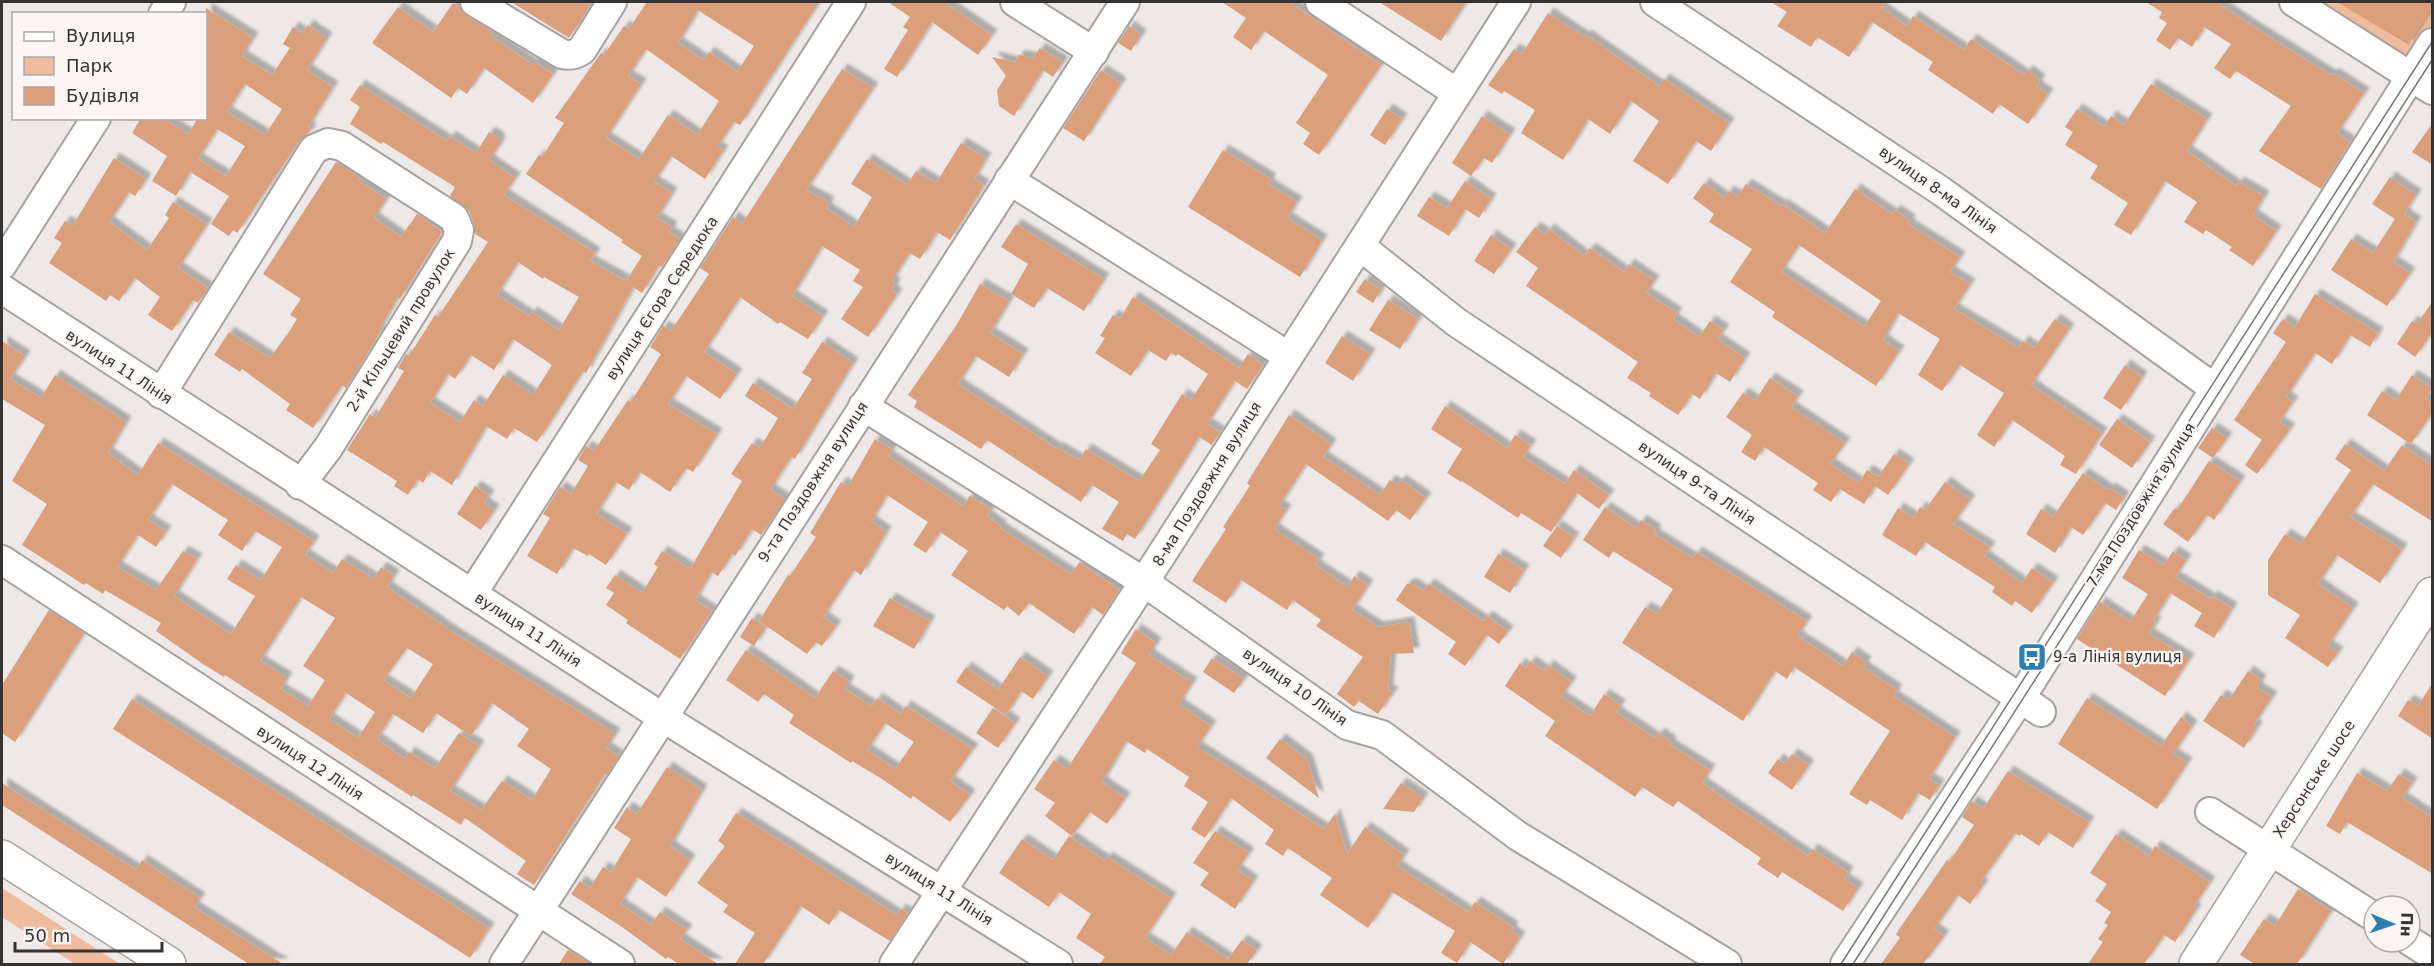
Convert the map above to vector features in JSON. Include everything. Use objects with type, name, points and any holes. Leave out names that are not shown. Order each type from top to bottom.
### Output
[{"type":"main road","name":"Херсонське шосе","points":[[2196,964],[2433,594]]},
{"type":"main road","points":[[2,857],[169,964]]},
{"type":"street","points":[[475,2],[568,56],[582,50],[612,2]]},
{"type":"street","name":"вулиця Єгора Середюка","points":[[472,594],[851,2]]},
{"type":"street","points":[[1015,2],[1094,52]]},
{"type":"street","name":"9-та Поздовжня вулиця","points":[[504,964],[1125,2]]},
{"type":"street","points":[[1320,2],[1457,93]]},
{"type":"street","name":"8-ма Поздовжня вулиця","points":[[894,964],[1144,582],[1516,2]]},
{"type":"street","name":"вулиця 8-ма Лінія","points":[[1655,2],[1941,191],[2214,388]]},
{"type":"street","points":[[2294,2],[2422,83]]},
{"type":"street","name":"7-ма Поздовжня вулиця","points":[[1845,964],[2031,705],[2214,388],[2422,83],[2433,43]]},
{"type":"street","points":[[2,266],[95,120]]},
{"type":"street","name":"2-й Кільцевий провулок","points":[[161,394],[314,149],[328,143],[342,146],[454,218],[459,230],[457,241],[328,448],[300,485]]},
{"type":"street","points":[[1009,180],[1288,356]]},
{"type":"street","name":"вулиця 9-та Лінія","points":[[1360,246],[1456,322],[2031,705]]},
{"type":"street","name":"вулиця 11 Лінія","points":[[2,289],[300,485],[662,717],[1058,964]]},
{"type":"street","name":"вулиця 10 Лінія","points":[[863,406],[1144,582],[1347,725],[1382,735],[1518,836],[1727,964]]},
{"type":"street","name":"вулиця 12 Лінія","points":[[2,560],[620,964]]},
{"type":"street","points":[[2210,812],[2362,909]]},
{"type":"green space","points":[[2311,2],[2338,2],[2407,45],[2432,6],[2432,80]]},
{"type":"green space","points":[[2,888],[120,964],[75,964],[2,917]]},
{"type":"building","points":[[511,2],[584,2],[590,6],[569,38]]},
{"type":"building","points":[[647,2],[684,2],[694,8],[685,2],[819,2],[740,125],[734,122],[717,147],[723,151],[705,179],[671,156],[654,182],[672,193],[657,218],[672,227],[669,232],[680,239],[662,267],[659,265],[642,293],[633,287],[586,373],[583,371],[537,442],[514,428],[507,439],[486,426],[452,485],[430,471],[423,483],[418,479],[408,495],[394,486],[397,481],[347,450],[370,414],[375,418],[404,371],[398,368],[406,354],[409,356],[435,315],[438,317],[488,242],[475,234],[469,211],[450,196],[455,187],[350,124],[360,107],[350,100],[360,85],[447,141],[450,136],[476,153],[489,132],[499,138],[499,145],[489,160],[515,178],[504,195],[595,253],[590,261],[626,281],[642,256],[621,242],[623,240],[526,174],[539,155],[542,157],[564,123],[555,118],[601,53],[604,55],[624,26],[629,29]],"holes":[[[698,10],[754,46],[737,72],[709,52],[703,60],[678,43]],[[646,49],[719,101],[697,135],[668,115],[639,159],[606,138],[641,84],[628,76]],[[518,262],[543,279],[544,277],[579,297],[559,330],[532,312],[529,316],[497,295]],[[513,339],[552,365],[533,395],[503,375],[483,406],[474,400],[460,422],[430,403],[448,374],[455,379],[471,355],[494,370]]]},
{"type":"building","points":[[888,2],[944,2],[992,35],[978,55],[932,22],[897,77],[884,69],[908,30],[903,27],[910,17]]},
{"type":"building","points":[[1222,2],[1289,2],[1381,65],[1319,155],[1303,144],[1310,133],[1296,123],[1328,75],[1264,31],[1251,50],[1233,37],[1246,18]]},
{"type":"building","points":[[1379,2],[1466,2],[1441,41]]},
{"type":"building","points":[[1771,2],[1885,2],[1881,8],[1907,26],[1913,16],[1964,50],[1971,39],[2024,75],[2027,70],[2040,80],[2036,86],[2048,94],[2028,124],[1999,104],[1993,114],[1928,70],[1933,62],[1872,22],[1849,57],[1817,37],[1811,47],[1777,26],[1787,12]]},
{"type":"building","points":[[2146,2],[2216,2],[2332,76],[2333,73],[2364,93],[2337,133],[2350,142],[2321,189],[2259,151],[2291,106],[2236,71],[2230,79],[2214,68],[2231,44],[2204,27],[2192,47],[2178,38],[2170,50],[2156,40],[2167,23],[2159,18],[2162,12]]},
{"type":"building","points":[[2337,2],[2433,2],[2433,6],[2408,45]]},
{"type":"building","points":[[453,3],[460,7],[467,16],[493,32],[490,35],[533,65],[535,62],[553,74],[533,103],[484,68],[467,94],[458,88],[451,98],[372,43],[398,7],[433,32]]},
{"type":"building","points":[[206,8],[253,38],[242,56],[272,75],[290,48],[283,44],[293,27],[303,33],[308,25],[327,38],[307,70],[333,87],[308,127],[311,129],[308,134],[300,140],[237,233],[233,230],[229,236],[211,224],[229,196],[190,172],[176,196],[152,181],[167,156],[132,133],[140,120],[166,120],[188,134],[197,120],[207,120]],"holes":[[[245,84],[282,109],[265,135],[227,112]],[[217,129],[245,146],[226,176],[198,159]]]},
{"type":"building","points":[[1548,13],[1584,37],[1586,35],[1659,86],[1664,79],[1729,123],[1711,151],[1696,141],[1668,184],[1633,161],[1659,121],[1631,101],[1610,134],[1588,119],[1563,160],[1521,133],[1535,110],[1504,91],[1502,94],[1488,85],[1514,49],[1522,54]]},
{"type":"building","points":[[1129,26],[1141,35],[1131,51],[1118,43]]},
{"type":"building","points":[[1040,48],[1063,62],[1053,77],[1043,70],[1014,116],[999,106],[997,90],[1006,76],[992,57],[1015,62],[1019,55],[1033,58]]},
{"type":"building","points":[[842,69],[873,88],[806,190],[829,202],[826,208],[854,227],[872,197],[851,184],[867,159],[907,185],[916,171],[936,183],[961,143],[986,158],[974,179],[984,185],[950,240],[937,232],[920,259],[909,253],[892,281],[895,284],[892,290],[897,294],[868,337],[841,319],[863,287],[853,281],[860,270],[822,246],[792,296],[823,316],[808,339],[780,322],[778,324],[740,297],[704,352],[737,374],[720,399],[686,376],[668,404],[717,434],[693,472],[686,468],[670,492],[640,472],[629,490],[616,482],[596,514],[627,533],[606,565],[589,554],[588,556],[573,548],[557,574],[527,556],[550,518],[543,514],[560,487],[571,494],[588,466],[578,460],[586,446],[594,451],[628,400],[631,402],[661,354],[650,347],[663,326],[671,331],[709,274],[700,268],[733,217],[742,224]]},
{"type":"building","points":[[1101,70],[1121,83],[1084,141],[1063,128]]},
{"type":"building","points":[[2151,84],[2207,119],[2187,151],[2236,186],[2239,182],[2264,196],[2253,215],[2276,231],[2253,266],[2229,250],[2232,247],[2206,230],[2203,234],[2184,222],[2197,202],[2165,181],[2131,235],[2114,225],[2128,203],[2090,178],[2098,166],[2065,145],[2073,132],[2065,127],[2077,109],[2104,127],[2111,116],[2124,125]]},
{"type":"building","points":[[1387,109],[1402,119],[1385,145],[1370,135]]},
{"type":"building","points":[[1482,116],[1510,134],[1492,163],[1484,158],[1471,176],[1452,163]]},
{"type":"building","points":[[2433,123],[2433,165],[2412,152]]},
{"type":"building","points":[[1223,150],[1271,179],[1268,184],[1297,202],[1287,218],[1322,240],[1300,277],[1188,207]]},
{"type":"building","points":[[114,158],[146,179],[135,196],[129,192],[109,222],[147,250],[169,218],[165,215],[173,202],[207,224],[178,268],[208,288],[198,303],[193,300],[172,331],[148,315],[160,297],[135,278],[119,301],[110,295],[106,301],[49,263],[62,243],[54,238],[65,221],[73,225]]},
{"type":"building","points":[[336,162],[360,177],[358,180],[386,199],[374,218],[401,237],[417,214],[442,232],[400,299],[398,297],[379,330],[381,331],[346,388],[342,385],[313,428],[286,410],[290,404],[242,369],[240,372],[214,355],[229,332],[270,358],[289,332],[297,319],[290,315],[301,299],[263,274]]},
{"type":"building","points":[[2390,177],[2416,195],[2404,214],[2416,222],[2393,262],[2410,273],[2387,306],[2331,270],[2351,239],[2373,253],[2395,219],[2372,204]]},
{"type":"building","points":[[1465,181],[1491,199],[1479,218],[1465,209],[1449,236],[1417,216],[1429,197],[1447,208]]},
{"type":"building","points":[[1704,183],[1724,198],[1728,191],[1738,196],[1746,184],[1781,206],[1782,204],[1825,233],[1855,189],[1892,214],[1895,210],[1910,220],[1908,224],[1960,257],[1950,272],[1970,284],[1954,309],[2019,348],[2023,341],[2034,348],[2055,319],[2069,329],[2031,385],[2102,433],[2076,474],[2060,465],[2065,456],[2012,420],[1994,447],[1977,435],[2004,393],[1960,365],[1942,391],[1918,375],[1940,339],[1898,313],[1883,340],[1899,351],[1876,386],[1772,317],[1775,312],[1730,282],[1752,249],[1709,222],[1714,214],[1693,198]],"holes":[[[1799,245],[1881,301],[1864,327],[1781,272]]]},
{"type":"building","points":[[1016,224],[1104,279],[1084,311],[1047,288],[1034,308],[1011,294],[1028,264],[1001,247]]},
{"type":"building","points":[[1535,227],[1545,234],[1549,229],[1584,256],[1590,248],[1624,272],[1629,264],[1654,281],[1646,293],[1677,313],[1673,319],[1699,337],[1710,321],[1724,330],[1717,339],[1745,358],[1730,382],[1716,373],[1700,399],[1692,394],[1678,415],[1649,396],[1651,393],[1627,378],[1638,362],[1526,286],[1538,268],[1516,252]]},
{"type":"building","points":[[1491,235],[1511,249],[1494,274],[1474,261]]},
{"type":"building","points":[[1365,279],[1381,290],[1373,303],[1356,292]]},
{"type":"building","points":[[980,284],[1009,301],[990,333],[1023,354],[1009,377],[976,356],[958,384],[1057,449],[1057,447],[1079,460],[1086,449],[1139,481],[1160,450],[1151,444],[1182,394],[1191,400],[1208,374],[1178,354],[1176,356],[1171,353],[1166,361],[1148,350],[1131,376],[1095,353],[1105,338],[1100,336],[1113,315],[1120,319],[1133,297],[1239,368],[1248,354],[1263,365],[1247,389],[1235,381],[1207,424],[1220,432],[1212,445],[1199,437],[1135,539],[1127,534],[1123,541],[1102,529],[1119,502],[1092,485],[1081,502],[987,440],[981,449],[914,407],[917,401],[908,395],[956,326]]},
{"type":"building","points":[[2315,294],[2378,333],[2370,347],[2350,335],[2332,364],[2315,353],[2286,397],[2293,402],[2279,422],[2290,429],[2257,474],[2245,465],[2262,440],[2234,420],[2286,342],[2273,333],[2283,319],[2295,327]]},
{"type":"building","points":[[1388,300],[1418,319],[1400,349],[1369,330]]},
{"type":"building","points":[[2433,301],[2433,331],[2415,357],[2397,344],[2412,321],[2417,324]]},
{"type":"building","points":[[1342,336],[1370,354],[1353,381],[1325,363]]},
{"type":"building","points":[[2,341],[25,356],[10,379],[41,398],[55,375],[126,422],[108,453],[138,475],[158,443],[314,541],[305,555],[333,573],[342,559],[374,579],[381,567],[394,575],[387,587],[454,633],[615,734],[606,748],[619,756],[534,885],[517,874],[526,861],[465,818],[461,825],[413,795],[412,797],[225,675],[224,677],[203,664],[156,631],[161,623],[105,590],[103,594],[86,583],[84,585],[22,545],[47,504],[12,481],[45,425],[2,399]],"holes":[[[172,484],[228,520],[218,535],[242,551],[255,531],[282,547],[261,580],[236,565],[227,579],[255,596],[231,634],[174,596],[197,559],[183,551],[156,590],[117,567],[138,535],[156,547],[166,531],[148,520]],[[301,597],[335,618],[303,666],[325,680],[308,706],[280,689],[287,678],[260,661]],[[407,648],[433,664],[411,698],[383,680]],[[346,693],[375,712],[358,738],[329,719]],[[492,703],[529,729],[517,746],[551,769],[532,800],[502,781],[481,810],[450,791],[479,746],[459,733],[435,768],[409,752],[405,759],[377,739],[393,714],[423,733],[436,713],[471,736]]]},
{"type":"building","points":[[822,342],[853,363],[795,459],[791,457],[770,490],[785,499],[761,535],[752,529],[735,556],[732,554],[718,576],[711,572],[695,600],[712,611],[680,659],[626,623],[628,620],[606,605],[614,593],[606,588],[615,575],[642,593],[658,567],[654,564],[662,551],[690,569],[742,481],[731,474],[752,443],[760,448],[778,418],[745,396],[753,383],[793,409],[812,379],[802,373]]},
{"type":"building","points":[[2125,365],[2142,377],[2121,410],[2103,398]]},
{"type":"building","points":[[2412,375],[2432,388],[2425,398],[2433,403],[2433,411],[2411,444],[2367,415],[2382,391],[2396,400]]},
{"type":"building","points":[[1770,378],[1798,396],[1791,407],[1845,443],[1830,464],[1859,483],[1867,470],[1878,477],[1894,454],[1909,464],[1888,495],[1875,486],[1864,504],[1840,489],[1831,502],[1813,490],[1818,483],[1764,447],[1755,461],[1741,452],[1752,435],[1726,417],[1743,393],[1755,401]]},
{"type":"building","points":[[1445,406],[1507,448],[1515,435],[1531,445],[1523,457],[1565,484],[1574,470],[1609,495],[1599,509],[1577,493],[1551,532],[1521,513],[1518,518],[1447,473],[1462,449],[1431,429]]},
{"type":"building","points":[[1289,415],[1331,444],[1323,457],[1380,495],[1390,480],[1397,485],[1401,480],[1426,498],[1410,520],[1396,510],[1388,521],[1306,464],[1279,506],[1286,510],[1274,529],[1319,559],[1315,565],[1348,587],[1354,576],[1368,585],[1352,610],[1378,627],[1409,622],[1414,653],[1391,654],[1388,690],[1393,692],[1378,714],[1359,701],[1354,707],[1337,694],[1363,657],[1316,626],[1321,620],[1293,600],[1287,610],[1241,580],[1226,603],[1192,581],[1226,529],[1223,527],[1250,486],[1247,483]]},
{"type":"building","points":[[2117,419],[2150,442],[2132,468],[2099,445]]},
{"type":"building","points":[[2212,428],[2227,438],[2213,458],[2198,448]]},
{"type":"building","points":[[875,439],[892,449],[888,456],[963,506],[970,496],[991,509],[987,516],[1001,526],[1000,528],[1071,574],[1080,562],[1119,590],[1103,615],[1092,607],[1074,634],[1029,603],[1019,616],[1007,606],[1004,610],[951,575],[968,551],[940,532],[926,553],[913,545],[928,522],[887,495],[871,521],[886,532],[861,575],[854,570],[823,617],[836,626],[822,646],[816,642],[807,654],[759,621],[788,575],[790,576],[816,537],[810,533],[841,482],[848,486]]},
{"type":"building","points":[[2345,444],[2384,471],[2402,445],[2433,466],[2433,522],[2373,484],[2350,517],[2402,549],[2380,583],[2337,555],[2318,584],[2353,608],[2328,646],[2338,652],[2328,667],[2285,638],[2300,615],[2268,595],[2268,560],[2285,534],[2301,544],[2351,470],[2335,459]]},
{"type":"building","points":[[2209,461],[2240,481],[2214,520],[2207,515],[2188,542],[2163,524],[2175,508],[2177,510]]},
{"type":"building","points":[[2083,473],[2108,490],[2110,488],[2124,497],[2116,510],[2105,503],[2083,535],[2071,527],[2055,553],[2026,534],[2041,509],[2053,517]]},
{"type":"building","points":[[1945,482],[1970,500],[1953,524],[1990,547],[1984,556],[2022,583],[2032,568],[2053,582],[2032,613],[2015,601],[2012,606],[1992,592],[1995,587],[1925,542],[1916,556],[1882,535],[1898,508],[1914,518],[1920,507],[1925,510]]},
{"type":"building","points":[[475,486],[489,495],[484,503],[494,510],[481,530],[457,514]]},
{"type":"building","points":[[1605,507],[1636,528],[1641,520],[1656,530],[1654,534],[1692,558],[1697,552],[1807,621],[1797,636],[1843,666],[1852,652],[1866,662],[1863,667],[1897,690],[1893,696],[1955,737],[1929,779],[1939,785],[1930,800],[1918,793],[1902,820],[1870,800],[1867,805],[1849,794],[1890,731],[1794,667],[1787,679],[1775,671],[1743,721],[1622,643],[1645,607],[1657,614],[1673,589],[1613,551],[1609,558],[1583,540]]},
{"type":"building","points":[[1557,526],[1574,538],[1561,558],[1543,546]]},
{"type":"building","points":[[2139,550],[2164,565],[2173,551],[2186,560],[2175,577],[2211,599],[2212,596],[2232,608],[2214,638],[2194,626],[2202,613],[2170,593],[2153,621],[2156,622],[2149,634],[2189,659],[2165,696],[2077,639],[2100,602],[2130,622],[2148,594],[2122,578]]},
{"type":"building","points":[[1498,554],[1524,570],[1510,593],[1484,577]]},
{"type":"building","points":[[1407,584],[1413,584],[1423,591],[1429,584],[1483,621],[1487,616],[1508,631],[1499,644],[1487,635],[1465,666],[1448,654],[1456,642],[1396,600]]},
{"type":"building","points":[[890,598],[930,621],[914,649],[873,626]]},
{"type":"building","points":[[49,610],[84,633],[15,742],[2,733],[2,685]]},
{"type":"building","points":[[752,618],[766,627],[754,646],[740,637]]},
{"type":"building","points":[[1136,629],[1156,643],[1149,655],[1192,683],[1180,705],[1211,726],[1197,747],[1324,829],[1335,814],[1347,854],[1365,827],[1404,855],[1397,866],[1468,912],[1475,902],[1513,927],[1511,931],[1520,937],[1503,964],[1470,942],[1457,963],[1441,953],[1455,931],[1392,892],[1368,928],[1320,895],[1332,878],[1288,848],[1283,856],[1265,844],[1274,830],[1231,798],[1205,838],[1191,829],[1208,802],[1184,786],[1189,777],[1147,749],[1145,753],[1126,741],[1102,782],[1125,798],[1107,824],[1090,812],[1072,836],[1045,816],[1055,803],[1034,789],[1054,760],[1067,769],[1136,663],[1121,653]]},
{"type":"building","points":[[746,650],[815,698],[833,671],[849,681],[845,689],[872,706],[877,698],[900,714],[906,706],[973,749],[950,781],[970,795],[950,822],[913,796],[911,799],[789,723],[794,715],[764,694],[758,702],[726,680]],"holes":[[[885,723],[914,742],[895,769],[867,750]]]},
{"type":"building","points":[[1020,657],[1048,676],[1033,699],[1021,691],[1006,715],[956,682],[966,667],[998,690]]},
{"type":"building","points":[[1212,658],[1244,679],[1234,693],[1203,672]]},
{"type":"building","points":[[1530,661],[1544,671],[1548,665],[1571,682],[1561,697],[1590,716],[1604,694],[1620,705],[1616,712],[1655,738],[1659,733],[1671,742],[1670,745],[1710,770],[1702,783],[1808,856],[1812,849],[1848,872],[1844,879],[1858,888],[1843,911],[1782,872],[1778,878],[1757,864],[1761,858],[1678,801],[1673,807],[1642,787],[1635,797],[1545,736],[1555,721],[1505,686],[1520,663],[1526,668]]},
{"type":"building","points":[[2248,671],[2261,680],[2257,688],[2272,697],[2254,724],[2257,727],[2244,748],[2203,721],[2221,695],[2229,700]]},
{"type":"building","points":[[2433,682],[2433,739],[2398,716],[2408,700],[2418,706]]},
{"type":"building","points":[[2087,698],[2161,746],[2181,717],[2192,726],[2173,754],[2187,763],[2157,809],[2058,744]]},
{"type":"building","points":[[132,699],[489,928],[470,958],[113,729]]},
{"type":"building","points":[[993,708],[1015,723],[998,748],[976,733]]},
{"type":"building","points":[[1280,739],[1307,759],[1319,798],[1266,758]]},
{"type":"building","points":[[1792,754],[1809,765],[1792,790],[1768,773],[1778,759],[1785,764]]},
{"type":"building","points":[[667,767],[702,790],[670,846],[690,860],[666,897],[637,877],[620,904],[651,925],[660,912],[687,930],[680,939],[718,964],[679,964],[668,957],[666,959],[571,894],[580,881],[590,888],[603,867],[611,872],[631,839],[614,828],[627,807],[637,814]]},
{"type":"building","points":[[2008,771],[2089,822],[2073,848],[2048,832],[2039,846],[2021,834],[2020,836],[2015,833],[1980,883],[1983,885],[1970,904],[1958,895],[1934,929],[1944,936],[1923,964],[1881,964],[1900,938],[1896,934],[1974,825],[1962,817],[1972,801],[1983,809]]},
{"type":"building","points":[[2357,773],[2387,791],[2399,774],[2412,783],[2402,798],[2433,818],[2433,874],[2347,822],[2340,834],[2326,826]]},
{"type":"building","points":[[2,783],[136,870],[142,860],[200,898],[194,907],[283,964],[249,964],[2,805]]},
{"type":"building","points":[[1401,783],[1423,798],[1414,812],[1383,809]]},
{"type":"building","points":[[736,813],[897,915],[900,909],[908,913],[890,941],[839,910],[829,925],[801,906],[763,964],[735,964],[755,933],[723,912],[728,905],[697,883],[725,846],[718,841]]},
{"type":"building","points":[[1215,831],[1249,853],[1237,870],[1253,881],[1235,909],[1200,885],[1209,873],[1193,863]]},
{"type":"building","points":[[2116,834],[2149,856],[2155,846],[2210,882],[2193,907],[2196,909],[2175,942],[2164,935],[2144,964],[2088,964],[2103,942],[2098,939],[2108,925],[2104,923],[2111,912],[2095,901],[2107,884],[2090,873]]},
{"type":"building","points":[[1069,836],[1105,861],[1107,857],[1171,898],[1145,938],[1171,955],[1187,932],[1228,959],[1242,940],[1257,950],[1247,964],[1100,964],[1105,957],[1076,938],[1091,914],[1059,892],[1049,907],[999,873],[1022,839],[1053,860]]},
{"type":"building","points":[[2298,889],[2331,911],[2297,964],[2255,964],[2240,955],[2264,919],[2275,926]]},
{"type":"building","points":[[568,950],[591,964],[559,964]]},
{"type":"tram line","points":[[1841,964],[2432,42]]},
{"type":"tram line","points":[[1853,964],[2432,60]]},
{"type":"place","name":"9-а Лінія вулиця","points":[[2032,657]]}]
